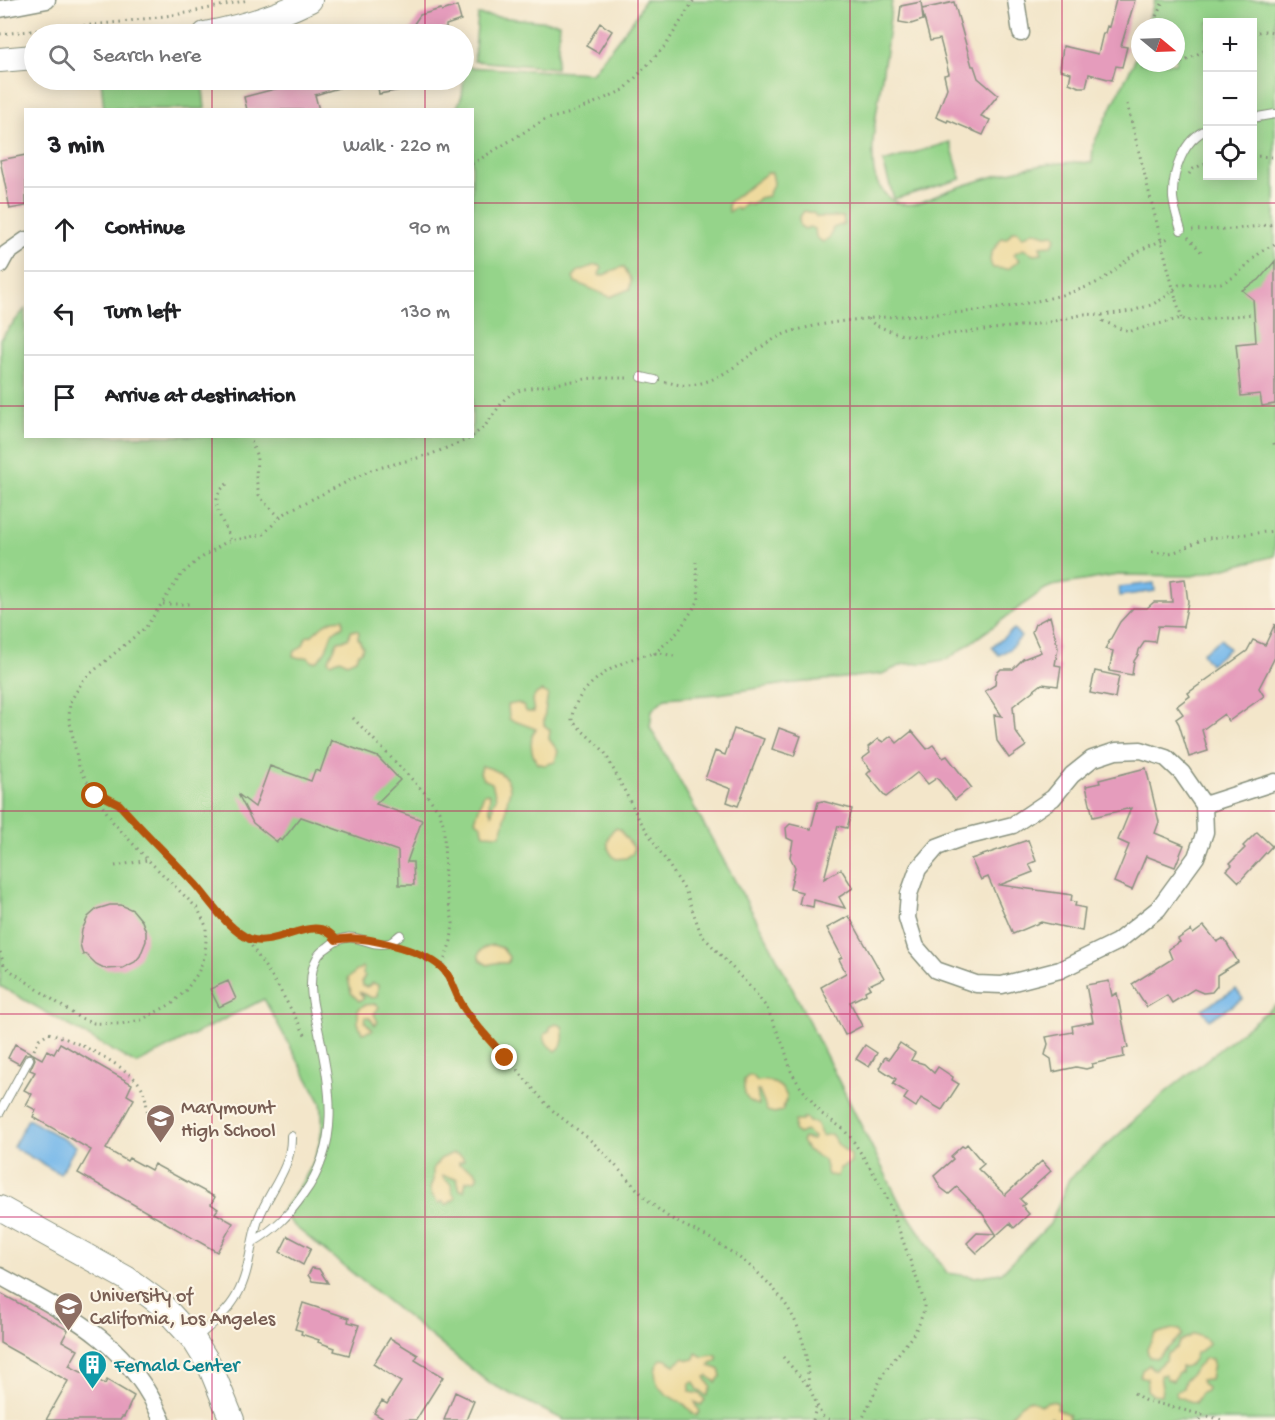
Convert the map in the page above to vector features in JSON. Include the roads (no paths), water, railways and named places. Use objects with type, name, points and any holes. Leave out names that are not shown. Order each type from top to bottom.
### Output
[{"type":"main road","points":[[248,24],[310,0]]},
{"type":"main road","points":[[0,60],[24,58]]},
{"type":"main road","points":[[0,1208],[126,1278],[175,1318],[194,1340],[210,1366],[232,1420]]},
{"type":"street","points":[[0,9],[47,0]]},
{"type":"street","points":[[1016,0],[1021,33]]},
{"type":"street","points":[[0,265],[6,254],[24,241]]},
{"type":"street","points":[[1141,750],[1166,758],[1182,773],[1204,805],[1205,832],[1197,857],[1158,909],[1117,942],[1069,966],[1002,985],[976,984],[936,970],[916,947],[907,918],[909,894],[918,869],[937,847],[961,838],[1014,825],[1053,798],[1072,775],[1092,759],[1116,751],[1141,750]]},
{"type":"street","points":[[1204,805],[1275,782]]},
{"type":"street","points":[[0,1276],[67,1313],[100,1337],[135,1374],[162,1420]]},
{"type":"lane","points":[[1257,117],[1275,114]]},
{"type":"lane","points":[[1181,230],[1173,199],[1176,170],[1192,139],[1203,132]]},
{"type":"lane","points":[[642,377],[655,380]]},
{"type":"lane","points":[[253,1242],[273,1230],[293,1209],[317,1175],[324,1158],[329,1133],[330,1100],[312,998],[312,973],[319,954],[336,940],[352,938],[390,943],[400,934]]},
{"type":"lane","points":[[0,1112],[29,1059]]},
{"type":"lane","points":[[194,1340],[229,1308],[237,1296],[243,1282],[257,1222],[266,1201],[290,1160],[291,1136]]},
{"type":"water","points":[[1154,583],[1155,591],[1120,596],[1119,587]]},
{"type":"water","points":[[1014,629],[1021,637],[1010,649],[999,655],[992,647]]},
{"type":"water","points":[[1221,639],[1229,649],[1210,664],[1202,653]]},
{"type":"water","points":[[1236,989],[1243,999],[1209,1020],[1202,1009]]},
{"type":"water","points":[[28,1119],[76,1146],[60,1174],[13,1147]]},
{"type":"place","name":"Marymount High School","points":[[160,1144]]},
{"type":"place","name":"University of California, Los Angeles","points":[[69,1332]]},
{"type":"place","name":"Fernald Center","points":[[93,1390]]}]
